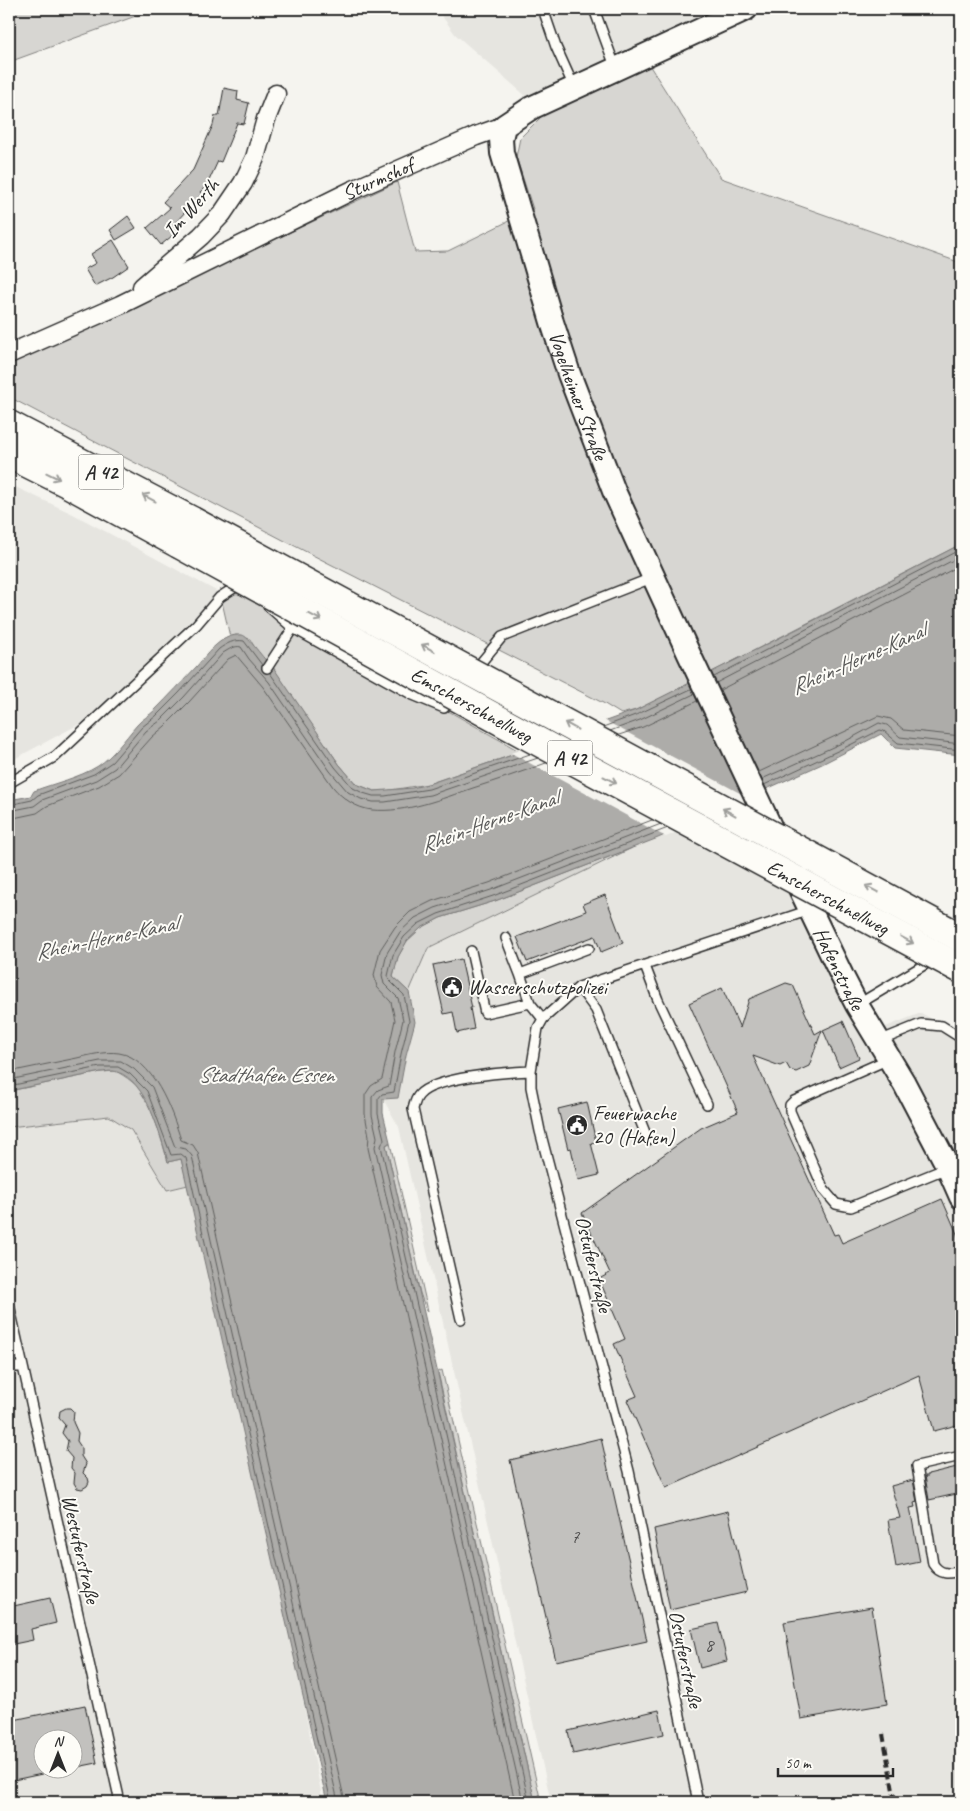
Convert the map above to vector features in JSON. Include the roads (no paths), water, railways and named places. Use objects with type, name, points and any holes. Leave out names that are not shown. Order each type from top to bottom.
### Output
[{"type":"highway","name":"Emscherschnellweg","points":[[9,425],[186,532],[955,952]]},
{"type":"highway","name":"Emscherschnellweg","points":[[9,454],[69,484],[186,532]]},
{"type":"street","name":"Sturmshof","points":[[9,354],[120,305],[353,190],[476,136],[504,126],[531,108],[746,9]]},
{"type":"street","name":"Im Werth","points":[[120,305],[201,236],[222,214],[243,183],[255,158],[266,118],[276,94]]},
{"type":"street","name":"Vogelheimer Straße","points":[[504,126],[500,139],[502,154],[554,331],[569,374],[614,491],[689,654]]},
{"type":"street","name":"Hafenstraße","points":[[689,654],[857,1005],[904,1083],[961,1197]]},
{"type":"lane","points":[[543,9],[556,47],[574,88]]},
{"type":"lane","points":[[594,9],[616,69]]},
{"type":"lane","points":[[9,783],[56,756],[196,625],[220,597],[237,586],[258,598],[293,628],[413,696],[444,708],[502,637],[654,577]]},
{"type":"lane","points":[[267,668],[293,628]]},
{"type":"lane","points":[[506,938],[530,1004],[543,1019],[580,987],[810,910]]},
{"type":"lane","points":[[857,1005],[955,952],[961,943]]},
{"type":"lane","points":[[520,974],[589,948]]},
{"type":"lane","points":[[471,951],[485,1014],[530,1004]]},
{"type":"lane","points":[[645,966],[658,1000],[707,1104]]},
{"type":"lane","points":[[580,987],[596,1010],[648,1140]]},
{"type":"lane","name":"Ostuferstraße","points":[[543,1019],[538,1028],[531,1071],[531,1087],[540,1132],[629,1471],[698,1802]]},
{"type":"lane","points":[[948,1168],[851,1207],[836,1204],[824,1190],[790,1111],[790,1105],[884,1050],[921,1024],[942,1026],[961,1038]]},
{"type":"lane","points":[[461,1319],[413,1109],[419,1095],[433,1086],[468,1077],[531,1071]]},
{"type":"lane","name":"Westuferstraße","points":[[9,1304],[120,1802]]},
{"type":"lane","points":[[9,1367],[23,1367]]},
{"type":"lane","points":[[961,1456],[917,1466],[933,1564],[942,1573],[950,1574],[961,1571]]},
{"type":"water","points":[[961,544],[961,755],[895,748],[881,734],[822,764],[658,838],[495,901],[440,918],[421,928],[407,941],[398,957],[393,977],[409,992],[415,1022],[406,1055],[398,1098],[383,1099],[383,1113],[390,1142],[386,1145],[535,1802],[327,1802],[181,1159],[168,1162],[151,1110],[144,1097],[127,1077],[117,1072],[101,1072],[9,1091],[9,800],[31,796],[34,791],[75,777],[104,762],[139,723],[166,699],[216,645],[235,635],[245,636],[273,667],[339,764],[356,784],[374,791],[412,788],[521,752],[636,710]]},
{"type":"railway","points":[[883,1734],[895,1802]]},
{"type":"place","name":"Wasserschutzpolizei","points":[[452,987]]},
{"type":"place","name":"Feuerwache 20 (Hafen)","points":[[577,1125]]},
{"type":"water label","name":"Rhein-Herne-Kanal","points":[[858,659]]},
{"type":"water label","name":"Rhein-Herne-Kanal","points":[[489,822]]},
{"type":"water label","name":"Rhein-Herne-Kanal","points":[[106,938]]},
{"type":"water label","name":"Stadthafen Essen","points":[[266,1075]]}]
